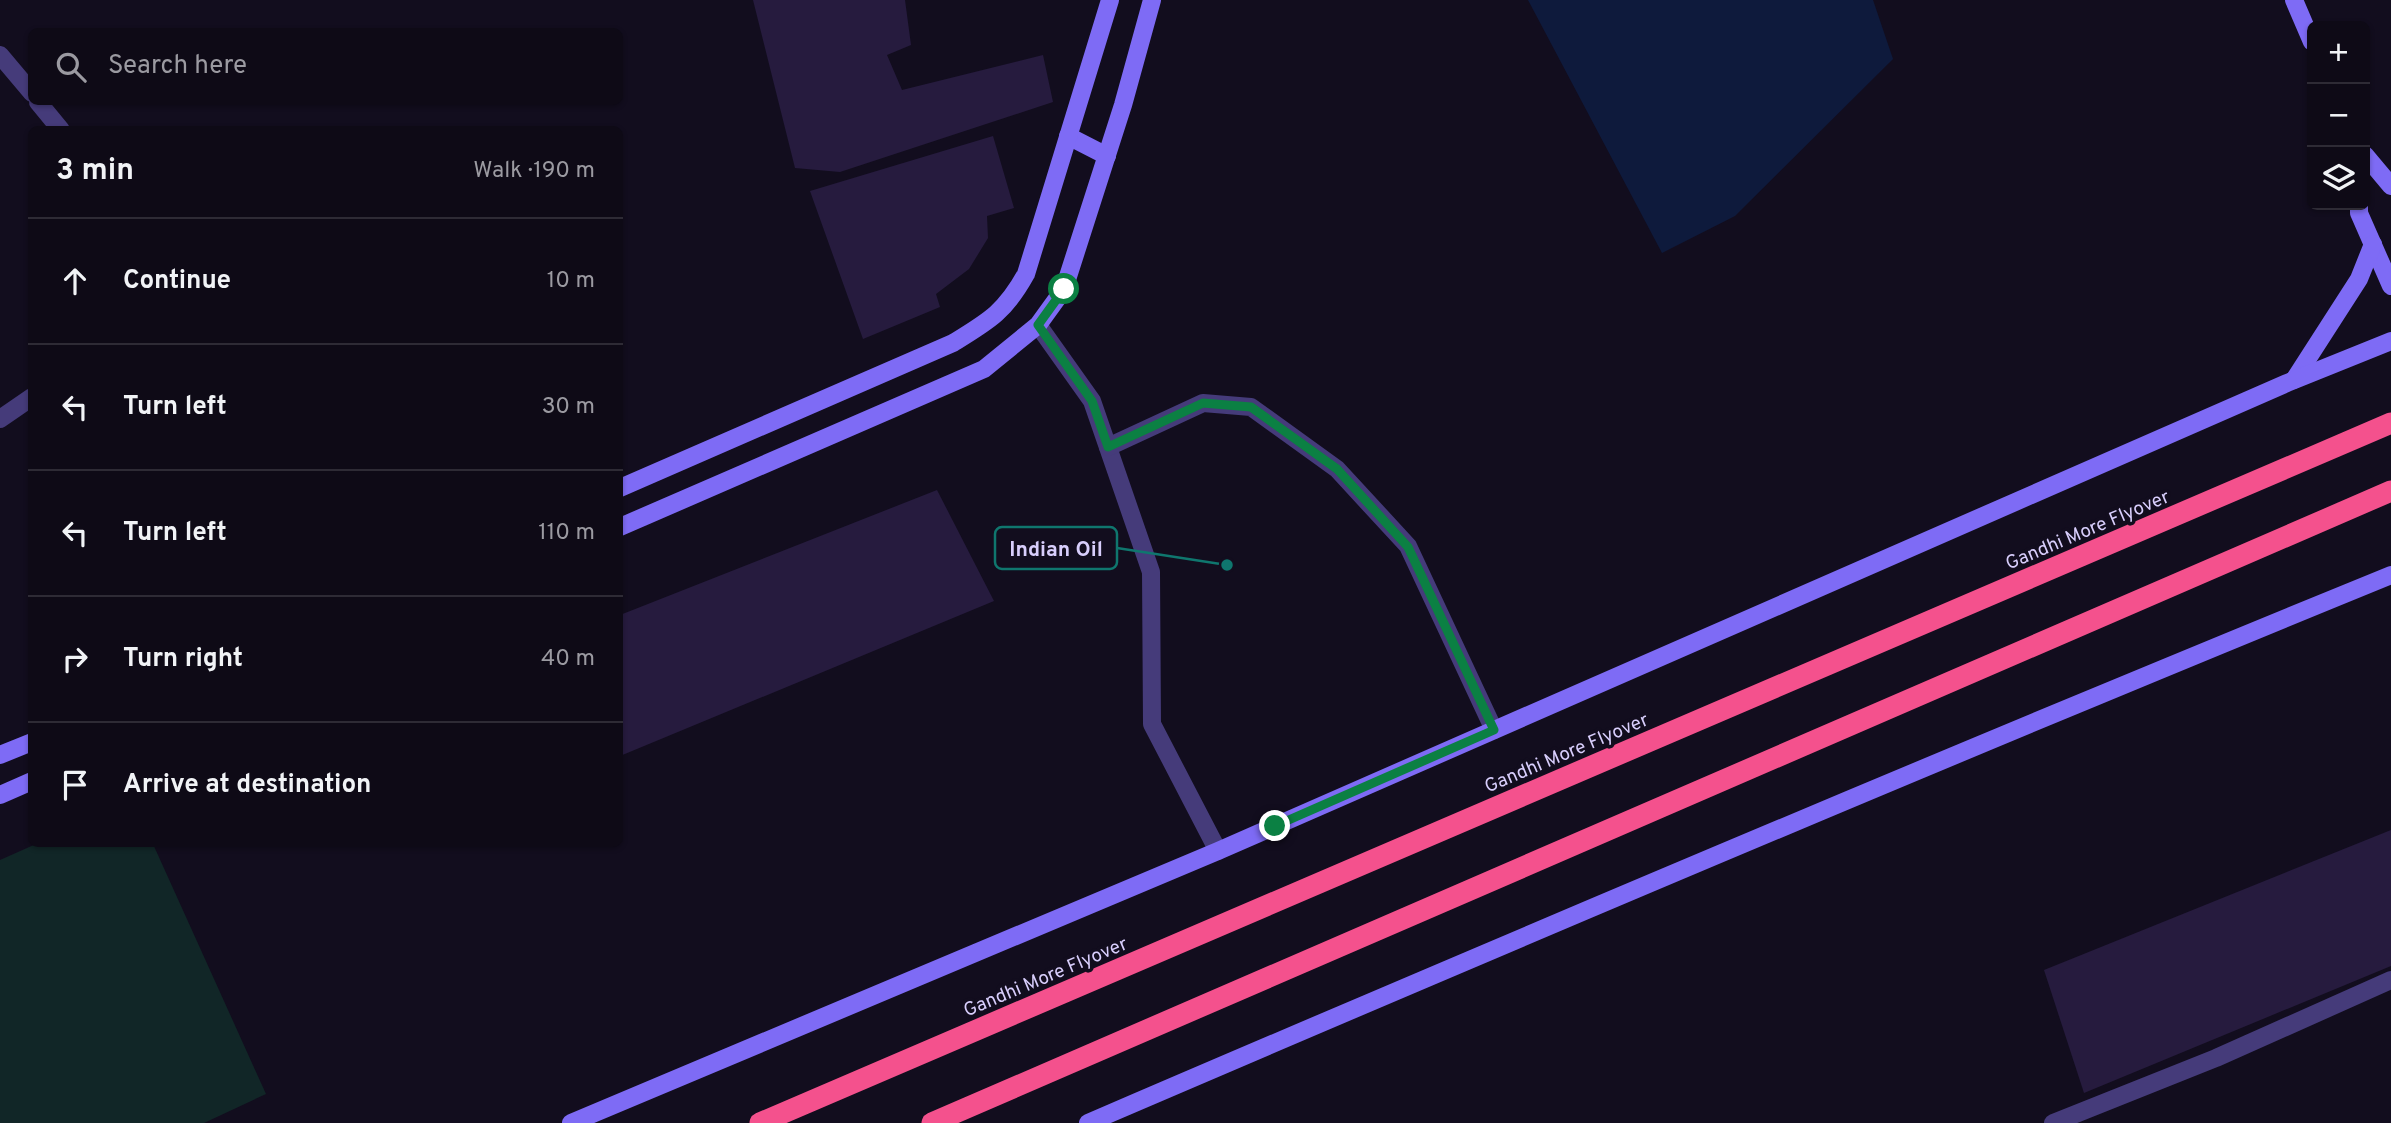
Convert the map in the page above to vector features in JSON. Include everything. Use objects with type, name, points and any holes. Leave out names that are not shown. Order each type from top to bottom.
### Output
[{"type":"highway","name":"Gandhi More Flyover","points":[[760,1123],[2391,423]]},
{"type":"highway","points":[[932,1123],[2391,491]]},
{"type":"street","points":[[623,487],[953,343],[998,314],[1015,295],[1026,274],[1110,0]]},
{"type":"street","points":[[623,526],[984,369],[1038,325],[1064,289],[1107,156],[1152,0]]},
{"type":"street","points":[[2294,0],[2307,30]]},
{"type":"street","points":[[0,55],[28,88]]},
{"type":"street","points":[[40,105],[58,126]]},
{"type":"street","points":[[1068,136],[1107,156]]},
{"type":"street","points":[[2370,161],[2391,186]]},
{"type":"street","points":[[2359,210],[2391,286]]},
{"type":"street","points":[[2294,380],[2359,279],[2373,244]]},
{"type":"street","points":[[1038,325],[1092,401],[1151,572],[1152,724],[1218,851]]},
{"type":"street","points":[[571,1123],[1218,851],[2294,380],[2391,341]]},
{"type":"street","points":[[0,419],[28,400]]},
{"type":"street","points":[[1108,447],[1203,403],[1251,407],[1337,469],[1408,547],[1494,730]]},
{"type":"street","points":[[1088,1123],[1564,919],[2109,690],[2391,575]]},
{"type":"street","points":[[0,755],[28,744]]},
{"type":"street","points":[[0,795],[28,783]]},
{"type":"street","points":[[2053,1123],[2216,1058],[2391,980]]},
{"type":"green space","points":[[29,847],[154,847],[266,1094],[204,1123],[0,1123],[0,860]]},
{"type":"water","points":[[1528,0],[1873,0],[1893,59],[1735,216],[1662,253]]},
{"type":"building","points":[[753,0],[905,0],[911,45],[887,55],[902,90],[1043,55],[1053,102],[840,172],[795,168]]},
{"type":"building","points":[[993,136],[1014,208],[987,216],[988,238],[969,269],[936,294],[940,307],[863,339],[810,191]]},
{"type":"building","points":[[937,490],[994,601],[623,755],[623,614]]},
{"type":"building","points":[[2391,830],[2391,966],[2084,1093],[2044,970]]},
{"type":"place","name":"Indian Oil","points":[[1227,565]]},
{"type":"route","points":[[1064,289],[1038,325],[1092,401],[1108,447],[1203,403],[1251,407],[1337,469],[1408,547],[1494,730],[1275,826]]}]
